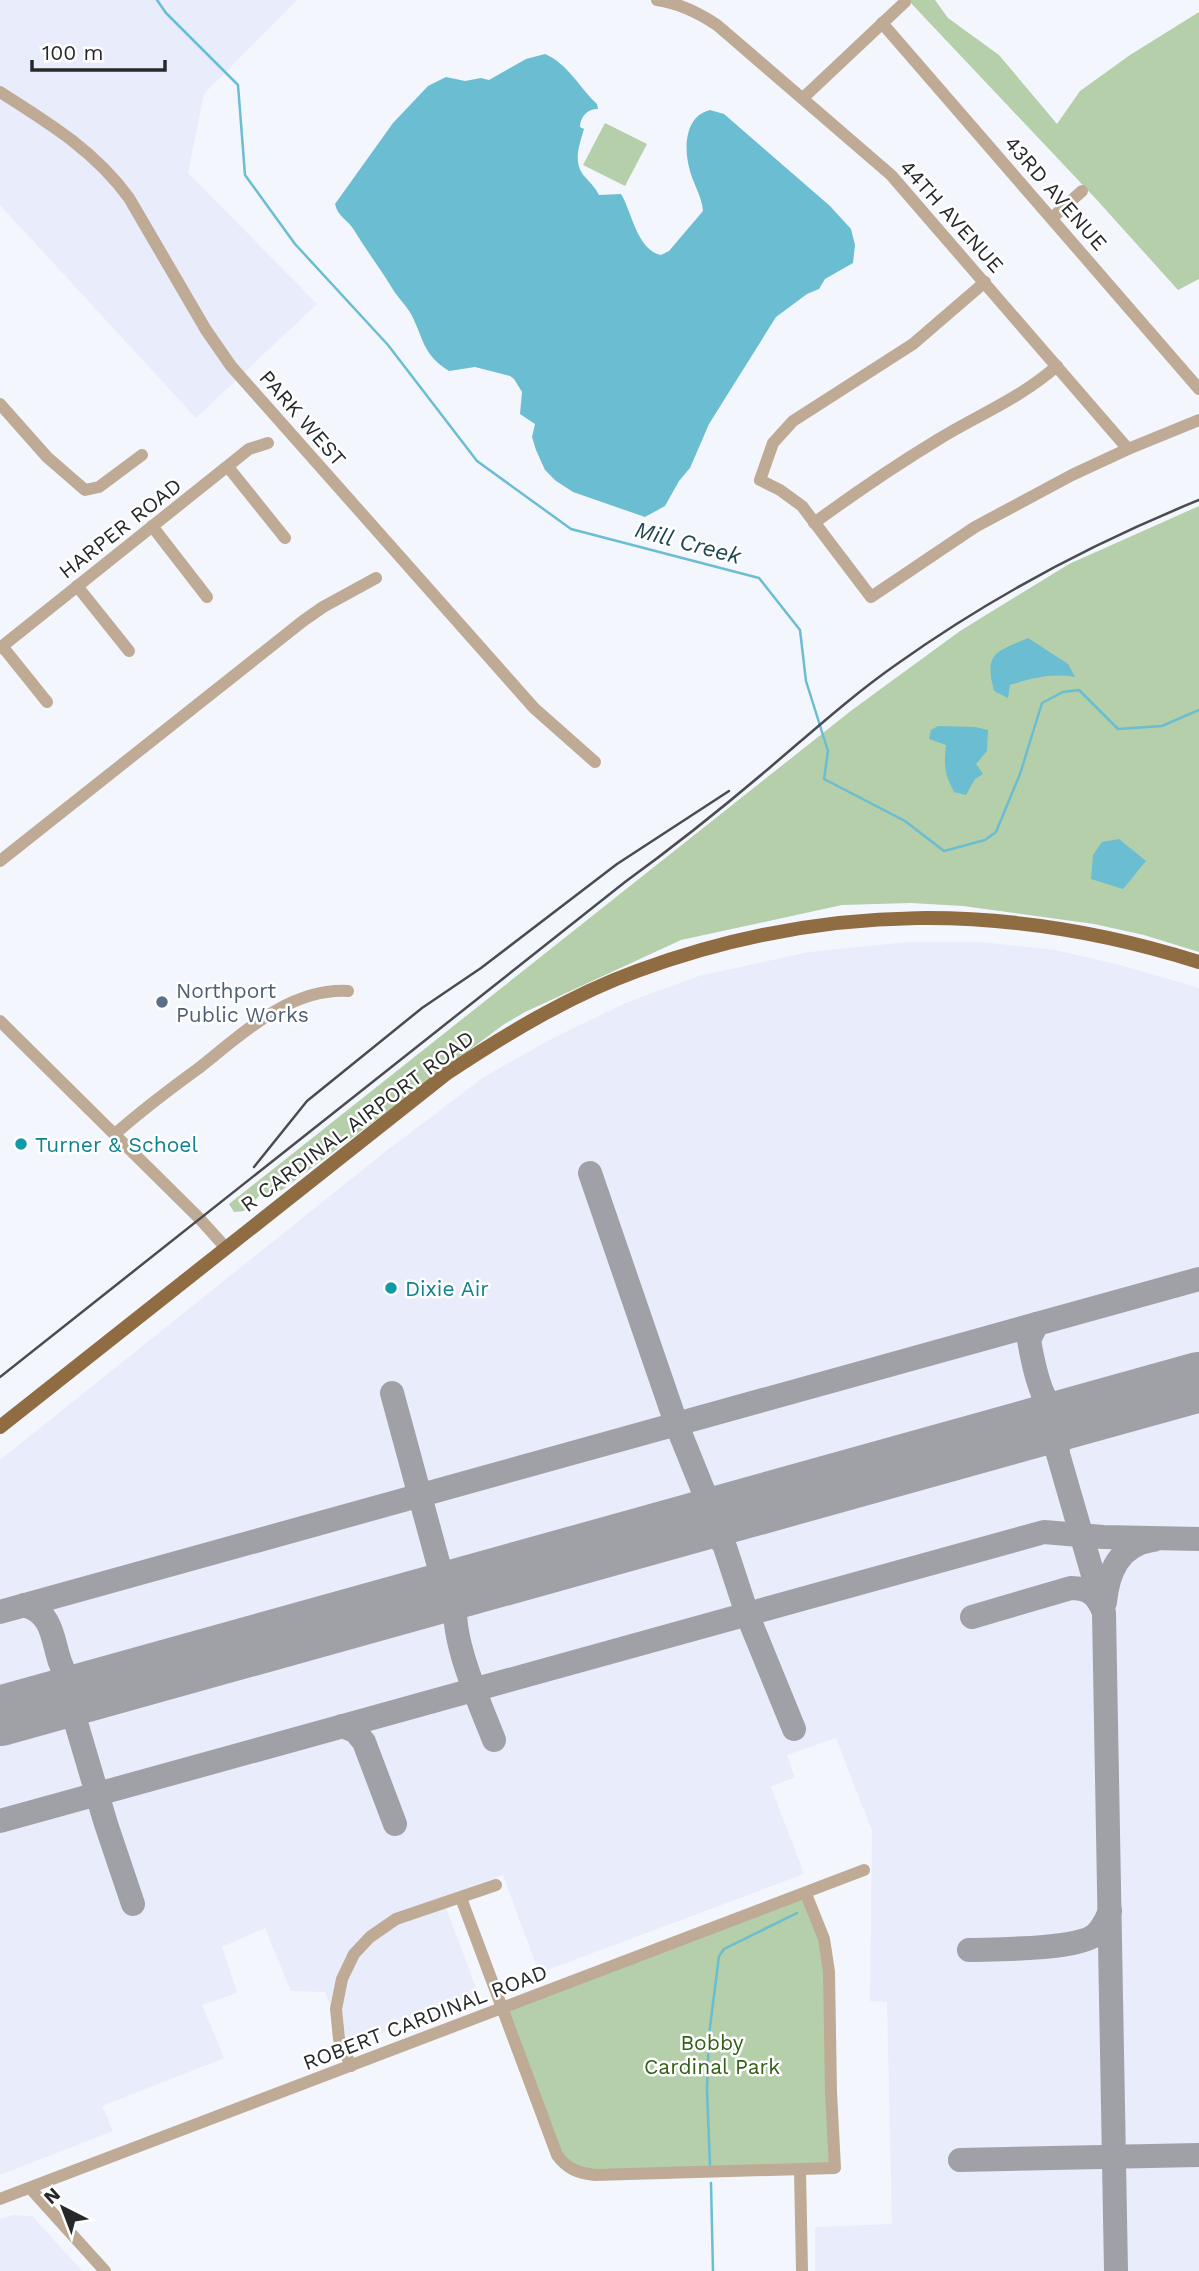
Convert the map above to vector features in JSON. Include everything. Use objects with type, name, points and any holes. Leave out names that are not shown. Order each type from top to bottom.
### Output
[{"type":"main road","name":"R CARDINAL AIRPORT ROAD","points":[[0,1427],[403,1107],[491,1044],[586,992],[636,971],[687,954],[792,929],[900,918],[954,917],[1062,928],[1115,938],[1199,962]]},
{"type":"street","name":"44TH AVENUE","points":[[657,0],[674,3],[707,19],[891,175],[1128,449]]},
{"type":"street","points":[[803,98],[905,2]]},
{"type":"street","name":"43RD AVENUE","points":[[882,23],[1199,388]]},
{"type":"street","name":"PARK WEST","points":[[0,92],[67,136],[93,157],[116,181],[129,198],[206,330],[231,366],[534,708],[595,762]]},
{"type":"street","points":[[1052,218],[1082,191]]},
{"type":"street","points":[[985,282],[913,344],[817,404],[781,432],[767,456],[760,480],[792,497],[871,597],[975,527],[1072,475],[1199,420]]},
{"type":"street","points":[[814,523],[910,457],[1032,388],[1057,366]]},
{"type":"street","points":[[0,404],[47,457],[85,490],[99,487],[142,455]]},
{"type":"street","name":"HARPER ROAD","points":[[1,647],[249,449],[268,443]]},
{"type":"street","points":[[228,467],[285,538]]},
{"type":"street","points":[[152,526],[207,597]]},
{"type":"street","points":[[0,861],[303,621],[376,578]]},
{"type":"street","points":[[77,586],[129,651]]},
{"type":"street","points":[[1,647],[47,702]]},
{"type":"street","points":[[115,1134],[266,1017],[305,997],[326,991],[348,991]]},
{"type":"street","points":[[0,1021],[200,1218],[226,1248]]},
{"type":"street","name":"ROBERT CARDINAL ROAD","points":[[0,2199],[864,1870]]},
{"type":"street","points":[[351,2066],[339,2039],[336,2009],[342,1979],[354,1954],[370,1937],[396,1919],[496,1885]]},
{"type":"street","points":[[461,1898],[556,2155],[572,2170],[595,2175],[835,2168],[828,1965],[824,1939],[806,1894]]},
{"type":"street","points":[[800,2170],[802,2271]]},
{"type":"street","points":[[30,2188],[105,2271]]},
{"type":"shaded area","points":[[0,0],[297,0],[204,94],[188,173],[317,304],[196,418],[0,205]]},
{"type":"shaded area","points":[[908,942],[981,942],[1055,950],[1199,988],[1199,2271],[815,2271],[815,2227],[892,2224],[887,2002],[870,2001],[872,1831],[836,1738],[787,1755],[795,1777],[771,1787],[804,1874],[539,1973],[503,1875],[442,1897],[480,1998],[346,2046],[325,1992],[291,1991],[265,1928],[222,1947],[237,1993],[202,2005],[224,2058],[102,2106],[113,2131],[0,2175],[0,1460],[386,1151],[484,1077],[553,1038],[628,1002],[699,976],[809,952]]},
{"type":"shaded area","points":[[12,2215],[32,2216],[82,2271],[0,2271],[0,2219]]},
{"type":"green space","points":[[908,0],[935,0],[948,18],[999,55],[1057,124],[1080,91],[1130,55],[1199,12],[1199,279],[1178,290]]},
{"type":"green space","points":[[605,123],[647,144],[625,186],[583,165]]},
{"type":"green space","points":[[1199,506],[1199,952],[1144,935],[1094,924],[963,906],[911,903],[842,905],[681,940],[525,1012],[503,1025],[282,1190],[259,1196],[244,1211],[234,1212],[229,1204],[852,710],[960,631],[1069,564]]},
{"type":"green space","name":"Bobby Cardinal Park","points":[[806,1894],[824,1939],[835,2168],[595,2175],[563,2164],[503,2008]]},
{"type":"water","points":[[545,54],[567,70],[597,104],[598,109],[588,112],[580,123],[580,127],[584,129],[578,155],[582,173],[599,195],[621,194],[636,229],[653,252],[661,255],[669,251],[703,211],[689,167],[687,142],[695,119],[710,110],[724,114],[830,206],[851,229],[855,245],[853,263],[825,279],[819,289],[807,294],[776,317],[709,424],[690,468],[665,506],[645,517],[573,492],[545,470],[532,437],[535,424],[520,414],[522,392],[510,376],[475,367],[449,371],[433,358],[409,311],[335,204],[393,123],[428,86],[446,77],[465,81],[481,78],[489,80],[526,59]]},
{"type":"water","points":[[1028,638],[1068,664],[1075,677],[1042,677],[1010,685],[1008,698],[994,691],[990,669],[992,661],[1000,651]]},
{"type":"water","points":[[938,726],[988,730],[987,751],[976,764],[983,774],[975,779],[966,795],[954,792],[948,779],[945,764],[946,745],[929,739],[931,730]]},
{"type":"water","points":[[1119,839],[1146,861],[1123,889],[1091,879],[1093,855],[1102,842]]},
{"type":"waterway","name":"Mill Creek","points":[[157,0],[166,13],[238,85],[245,175],[295,244],[388,345],[477,461],[571,529],[759,578],[800,630],[806,681],[828,751],[824,779],[905,821],[944,851],[985,840],[996,832],[1020,774],[1042,703],[1063,692],[1079,690],[1118,729],[1162,726],[1199,710]]},
{"type":"waterway","points":[[710,2165],[707,2090],[709,2035],[719,1956],[724,1949],[797,1913]]},
{"type":"waterway","points":[[711,2183],[713,2271]]},
{"type":"taxiway","points":[[590,1173],[676,1423],[703,1490],[718,1506],[740,1509]]},
{"type":"taxiway","points":[[0,1612],[1199,1279]]},
{"type":"taxiway","points":[[1037,1324],[1029,1340],[1040,1387],[1055,1412],[1074,1416]]},
{"type":"taxiway","points":[[392,1393],[439,1566],[438,1576],[422,1598]]},
{"type":"taxiway","points":[[1021,1431],[1038,1416],[1043,1394]]},
{"type":"taxiway","points":[[1074,1416],[1061,1433],[1058,1454],[1104,1613],[1116,2271]]},
{"type":"taxiway","points":[[682,1526],[707,1527],[724,1544],[747,1614],[794,1729]]},
{"type":"taxiway","points":[[0,1821],[1044,1532],[1103,1537],[1199,1539]]},
{"type":"taxiway","points":[[1105,1602],[1109,1580],[1117,1562],[1132,1548],[1153,1540]]},
{"type":"taxiway","points":[[474,1584],[457,1598],[457,1630],[467,1669],[494,1740]]},
{"type":"taxiway","points":[[972,1617],[1071,1588],[1091,1593],[1103,1610]]},
{"type":"taxiway","points":[[24,1605],[39,1612],[47,1623],[67,1676],[78,1685],[95,1689]]},
{"type":"taxiway","points":[[43,1704],[64,1709],[77,1726],[133,1904]]},
{"type":"taxiway","points":[[342,1726],[355,1731],[364,1742],[395,1824]]},
{"type":"taxiway","points":[[969,1950],[1071,1944],[1095,1935],[1110,1911]]},
{"type":"taxiway","points":[[960,2160],[1199,2155]]},
{"type":"runway","points":[[0,1716],[1199,1382]]},
{"type":"railway","points":[[0,1377],[701,824],[881,676],[933,639],[1006,594],[1120,534],[1199,500]]},
{"type":"railway","points":[[254,1167],[307,1101],[422,1008],[481,968],[617,864],[729,791]]},
{"type":"place","name":"Northport Public Works","points":[[162,1002]]},
{"type":"place","name":"Turner & Schoel","points":[[21,1144]]},
{"type":"place","name":"Dixie Air","points":[[391,1288]]}]
